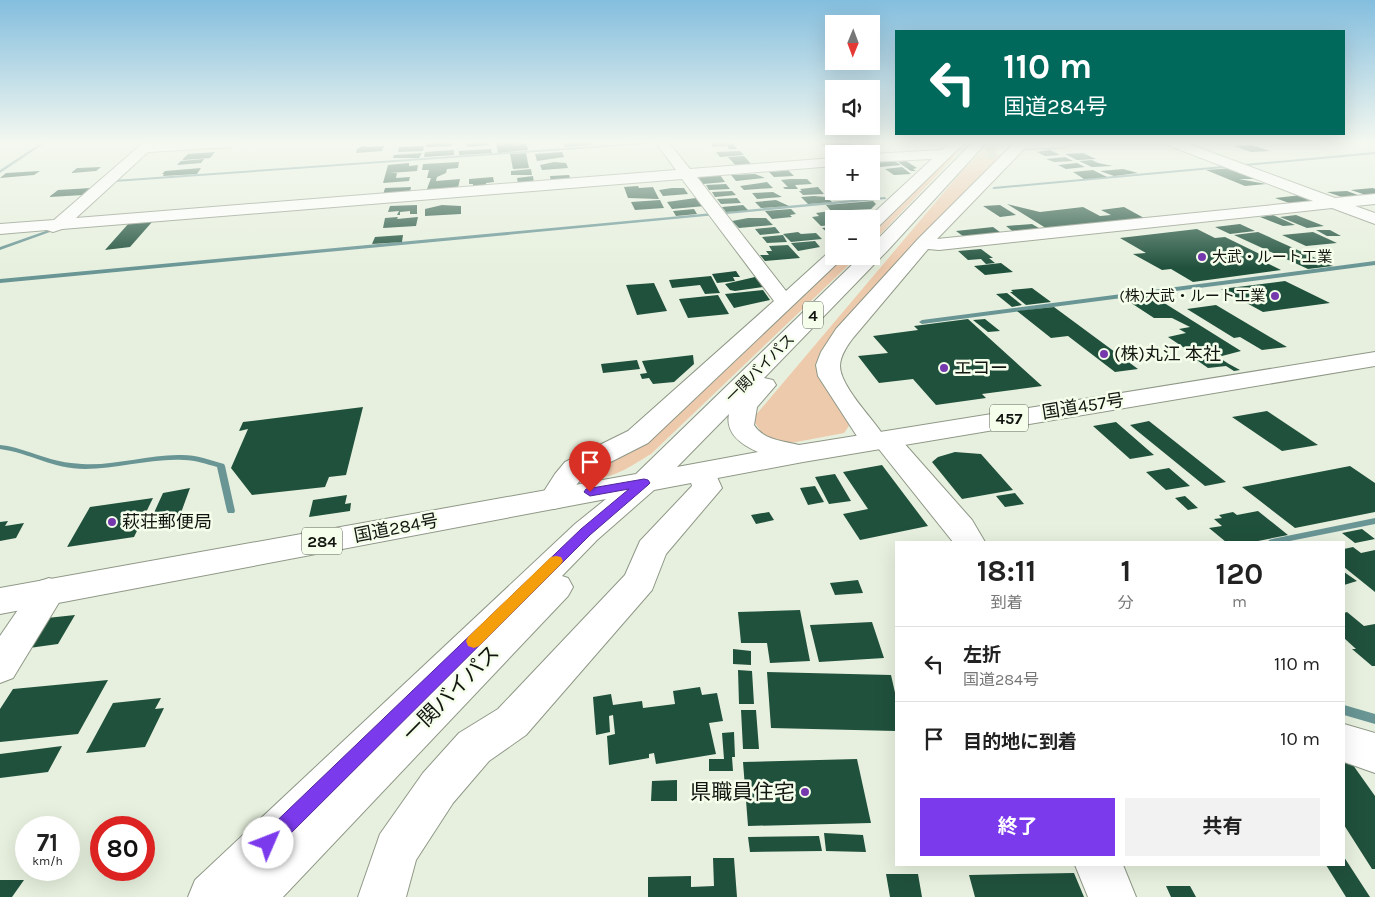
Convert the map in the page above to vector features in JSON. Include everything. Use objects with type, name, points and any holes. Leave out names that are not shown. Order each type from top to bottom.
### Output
[{"type":"main road","points":[[0,246],[59,224],[103,185]]},
{"type":"main road","points":[[0,229],[540,185]]},
{"type":"main road","points":[[695,185],[777,294],[787,301]]},
{"type":"main road","points":[[880,218],[928,185]]},
{"type":"main road","name":"一関バイパス","points":[[212,897],[586,532],[644,483],[944,185]]},
{"type":"main road","points":[[960,185],[924,243],[844,334],[832,352],[828,365],[837,389],[880,440],[961,528],[968,541]]},
{"type":"main road","points":[[1286,185],[1375,219]]},
{"type":"main road","points":[[924,243],[939,246],[1375,199]]},
{"type":"main road","points":[[803,453],[784,451],[761,443],[747,435],[740,417],[745,406],[863,276],[883,245]]},
{"type":"main road","points":[[554,498],[568,475],[580,465],[623,447],[638,437],[826,265]]},
{"type":"main road","name":"国道457号","points":[[644,483],[803,453],[1375,359]]},
{"type":"main road","points":[[382,897],[396,850],[438,788],[474,747],[512,722],[640,581],[652,549],[707,488],[702,472]]},
{"type":"main road","name":"一関バイパス","points":[[250,897],[603,539],[644,483]]},
{"type":"main road","name":"国道284号","points":[[0,601],[644,483]]},
{"type":"main road","points":[[0,667],[49,591]]},
{"type":"main road","points":[[1345,743],[1375,754]]},
{"type":"main road","points":[[1099,866],[1112,897]]},
{"type":"shaded area","points":[[919,185],[928,185],[880,235],[880,223]]},
{"type":"shaded area","points":[[950,185],[973,185],[830,339],[849,426],[844,433],[791,443],[766,439],[755,423],[755,416]]},
{"type":"shaded area","points":[[835,265],[849,265],[651,454],[613,475],[605,477],[589,476],[590,469],[628,453],[642,444]]},
{"type":"building","points":[[429,185],[459,185],[458,188],[427,189]]},
{"type":"building","points":[[473,185],[486,185],[486,187],[473,188]]},
{"type":"building","points":[[706,185],[727,185],[730,189],[709,190]]},
{"type":"building","points":[[770,185],[773,188],[744,190],[740,186]]},
{"type":"building","points":[[786,185],[797,185],[795,185],[798,189],[785,189],[783,187],[788,187]]},
{"type":"building","points":[[638,186],[639,188],[653,187],[659,199],[628,198],[624,187]]},
{"type":"building","points":[[411,187],[410,192],[383,195],[385,188]]},
{"type":"building","points":[[818,187],[824,194],[803,195],[799,191],[802,191],[800,189]]},
{"type":"building","points":[[91,188],[83,195],[49,197],[58,190]]},
{"type":"building","points":[[684,188],[688,194],[663,196],[659,190]]},
{"type":"building","points":[[1375,189],[1375,196],[1351,190]]},
{"type":"building","points":[[732,191],[736,195],[715,197],[712,192]]},
{"type":"building","points":[[1347,191],[1363,197],[1345,198],[1327,192]]},
{"type":"building","points":[[773,192],[782,197],[757,199],[752,193]]},
{"type":"building","points":[[1302,195],[1319,201],[1292,204],[1275,198]]},
{"type":"building","points":[[801,197],[825,197],[825,200],[832,202],[808,204]]},
{"type":"building","points":[[696,198],[705,206],[672,209],[667,202]]},
{"type":"building","points":[[737,198],[741,203],[721,204],[717,199]]},
{"type":"building","points":[[660,200],[664,208],[635,210],[631,202]]},
{"type":"building","points":[[776,200],[789,206],[761,208],[755,202]]},
{"type":"building","points":[[873,201],[876,204],[871,209],[851,210],[830,210],[826,205]]},
{"type":"building","points":[[1007,204],[1040,212],[1083,207],[1100,216],[1111,215],[1101,210],[1124,207],[1144,218],[1049,230]]},
{"type":"building","points":[[417,205],[417,214],[410,214],[410,211],[400,212],[400,215],[397,215],[399,211],[388,212],[390,206]]},
{"type":"building","points":[[442,205],[461,206],[461,214],[425,216],[425,209]]},
{"type":"building","points":[[743,205],[748,210],[726,212],[722,207]]},
{"type":"building","points":[[1000,205],[1016,215],[1000,217],[983,206]]},
{"type":"building","points":[[694,209],[697,214],[676,216],[673,211]]},
{"type":"building","points":[[791,209],[796,214],[790,215],[792,217],[772,219],[765,211]]},
{"type":"building","points":[[825,212],[825,226],[821,226],[812,217],[819,216],[816,213]]},
{"type":"building","points":[[1273,215],[1295,225],[1283,226],[1260,217]]},
{"type":"building","points":[[1296,215],[1324,226],[1307,228],[1280,217]]},
{"type":"building","points":[[398,217],[397,219],[418,217],[416,226],[383,228],[385,218]]},
{"type":"building","points":[[748,218],[766,218],[773,225],[739,228],[732,221]]},
{"type":"building","points":[[152,222],[130,247],[105,250],[129,223]]},
{"type":"building","points":[[1032,224],[1044,231],[1016,234],[1006,226]]},
{"type":"building","points":[[1240,224],[1255,231],[1230,234],[1215,227]]},
{"type":"building","points":[[775,227],[780,233],[760,235],[755,229]]},
{"type":"building","points":[[993,227],[1004,235],[967,239],[956,231]]},
{"type":"building","name":"大武・ルート工業","points":[[1197,229],[1215,238],[1225,237],[1272,260],[1263,261],[1281,270],[1193,282],[1171,269],[1162,270],[1133,254],[1146,253],[1120,238]]},
{"type":"building","points":[[1316,230],[1330,230],[1341,236],[1327,236]]},
{"type":"building","points":[[798,232],[801,234],[816,233],[822,239],[791,242],[783,234]]},
{"type":"building","name":"大武・ルート工業","points":[[1258,232],[1333,266],[1308,269],[1234,235]]},
{"type":"building","points":[[1313,232],[1337,243],[1306,246],[1282,235]]},
{"type":"building","points":[[403,235],[402,242],[372,244],[375,237]]},
{"type":"building","points":[[783,235],[787,242],[767,243],[762,237]]},
{"type":"building","points":[[815,241],[820,247],[798,251],[791,243]]},
{"type":"building","points":[[788,245],[800,258],[765,261],[760,255],[769,255],[766,251],[772,251],[769,246]]},
{"type":"building","points":[[981,249],[993,258],[989,258],[995,263],[986,264],[981,259],[968,260],[958,251]]},
{"type":"building","points":[[1001,263],[1013,272],[985,275],[974,266]]},
{"type":"building","points":[[736,271],[740,277],[733,277],[735,281],[717,283],[712,274]]},
{"type":"building","points":[[711,276],[720,293],[705,294],[700,285],[672,288],[669,280]]},
{"type":"building","points":[[755,277],[763,287],[735,291],[730,290],[725,284]]},
{"type":"building","name":"(株)大武・ルート工業","points":[[1285,281],[1330,303],[1263,312],[1221,289]]},
{"type":"building","points":[[654,283],[667,311],[637,315],[626,285]]},
{"type":"building","points":[[1032,288],[1051,302],[1026,305],[1010,292],[1013,292],[1011,290]]},
{"type":"building","points":[[763,290],[770,300],[734,308],[725,294]]},
{"type":"building","points":[[1007,293],[1022,305],[1012,307],[996,294]]},
{"type":"building","points":[[718,295],[729,314],[688,318],[679,299]]},
{"type":"building","points":[[1153,296],[1241,351],[1222,356],[1215,350],[1192,353],[1168,337],[1186,333],[1179,329],[1190,327],[1172,318],[1154,318],[1125,299]]},
{"type":"building","points":[[1216,305],[1287,347],[1262,350],[1240,337],[1234,338],[1187,309]]},
{"type":"building","name":"(株)丸江 本社","points":[[1054,307],[1138,369],[1115,372],[1068,336],[1051,338],[1017,311]]},
{"type":"building","name":"エコー","points":[[968,319],[1042,386],[982,394],[986,398],[936,405],[913,379],[879,383],[858,356],[888,353],[873,336],[918,330],[914,326]]},
{"type":"building","points":[[985,319],[1000,331],[988,332],[973,320]]},
{"type":"building","points":[[1213,354],[1240,370],[1234,371],[1226,366],[1208,368],[1191,356]]},
{"type":"building","points":[[693,355],[694,364],[674,382],[653,384],[649,378],[642,379],[640,374],[647,373],[642,361]]},
{"type":"building","points":[[637,360],[640,369],[603,373],[601,364]]},
{"type":"building","points":[[363,407],[346,475],[329,477],[325,487],[252,495],[231,468],[248,429],[239,431],[243,422]]},
{"type":"building","points":[[1267,411],[1318,445],[1282,451],[1232,417]]},
{"type":"building","points":[[1149,421],[1226,482],[1205,486],[1130,425]]},
{"type":"building","points":[[1116,422],[1154,455],[1130,459],[1093,426]]},
{"type":"building","points":[[955,452],[981,454],[1013,490],[962,499],[932,462],[938,457]]},
{"type":"building","points":[[882,465],[928,526],[860,540],[843,514],[868,509],[843,472]]},
{"type":"building","points":[[1350,466],[1375,483],[1375,512],[1295,528],[1242,487]]},
{"type":"building","points":[[1169,468],[1190,486],[1166,490],[1146,472]]},
{"type":"building","points":[[835,474],[851,501],[829,504],[815,477]]},
{"type":"building","points":[[815,486],[824,502],[808,505],[800,488]]},
{"type":"building","points":[[190,488],[178,521],[148,526],[163,493]]},
{"type":"building","points":[[1015,493],[1024,504],[1005,507],[996,496]]},
{"type":"building","points":[[347,495],[345,504],[351,503],[350,511],[309,517],[313,500]]},
{"type":"building","points":[[1185,496],[1198,508],[1188,510],[1175,498]]},
{"type":"building","points":[[153,498],[134,537],[67,547],[90,507]]},
{"type":"building","points":[[1258,511],[1288,535],[1258,541],[1225,541],[1209,528],[1222,526],[1214,519],[1222,518],[1219,515],[1233,512],[1237,515]]},
{"type":"building","points":[[769,512],[774,520],[756,524],[751,515]]},
{"type":"building","points":[[8,521],[5,526],[24,523],[16,538],[0,541],[0,522]]},
{"type":"building","points":[[1362,529],[1375,539],[1355,543],[1342,533]]},
{"type":"building","points":[[1353,547],[1361,553],[1375,550],[1375,592],[1345,568],[1345,549]]},
{"type":"building","points":[[1345,573],[1357,581],[1345,585]]},
{"type":"building","points":[[858,580],[863,593],[835,595],[830,583]]},
{"type":"building","points":[[800,610],[810,661],[770,663],[767,643],[741,643],[738,612]]},
{"type":"building","points":[[1347,612],[1364,626],[1375,624],[1375,666],[1372,666],[1352,649],[1356,649],[1345,639],[1345,613]]},
{"type":"building","points":[[75,615],[58,644],[29,648],[47,618]]},
{"type":"building","points":[[872,622],[884,658],[819,662],[810,625]]},
{"type":"building","points":[[733,649],[751,651],[751,665],[733,664]]},
{"type":"building","points":[[738,670],[752,671],[754,704],[739,704]]},
{"type":"building","name":"県職員住宅","points":[[767,672],[891,675],[895,693],[895,731],[771,728]]},
{"type":"building","points":[[108,680],[78,734],[0,742],[0,709],[13,689]]},
{"type":"building","points":[[700,687],[702,695],[717,693],[723,721],[709,723],[716,754],[656,764],[654,753],[649,754],[649,758],[609,765],[607,736],[615,734],[613,715],[609,716],[610,732],[596,735],[593,697],[611,694],[613,705],[642,701],[643,708],[675,704],[673,691]]},
{"type":"building","points":[[161,698],[155,709],[164,708],[145,747],[86,753],[113,703]]},
{"type":"building","points":[[741,710],[756,710],[759,749],[743,749]]},
{"type":"building","points":[[734,732],[735,757],[732,757],[733,771],[709,771],[709,759],[724,759],[722,733]]},
{"type":"building","points":[[62,746],[48,772],[0,778],[0,754]]},
{"type":"building","points":[[1345,757],[1348,758],[1375,796],[1375,869],[1372,869],[1345,827]]},
{"type":"building","name":"県職員住宅","points":[[857,759],[871,823],[748,826],[743,762]]},
{"type":"building","points":[[677,780],[677,801],[651,801],[652,781]]},
{"type":"building","points":[[824,833],[863,835],[866,852],[826,851]]},
{"type":"building","points":[[819,836],[822,851],[750,852],[748,837]]},
{"type":"building","points":[[713,858],[734,858],[737,897],[648,897],[648,877],[691,876],[691,887],[714,886]]},
{"type":"building","points":[[1345,859],[1370,897],[1346,897],[1327,866],[1345,866]]},
{"type":"building","points":[[1074,873],[1084,897],[975,897],[969,875]]},
{"type":"building","points":[[886,874],[918,874],[922,897],[890,897]]},
{"type":"building","points":[[0,880],[23,881],[12,897],[0,897]]},
{"type":"building","points":[[1166,886],[1190,886],[1196,897],[1171,897]]},
{"type":"waterway","points":[[994,188],[1028,185]]},
{"type":"waterway","points":[[0,281],[884,198]]},
{"type":"waterway","points":[[0,249],[59,228]]},
{"type":"waterway","points":[[922,322],[1375,263]]},
{"type":"waterway","points":[[0,447],[17,450],[66,465],[105,465],[184,457],[203,460],[221,466],[231,511]]},
{"type":"waterway","points":[[1277,541],[1375,521]]},
{"type":"waterway","points":[[1345,710],[1375,719]]},
{"type":"slow traffic","points":[[474,641],[556,561]]},
{"type":"place","name":"大武・ルート工業","points":[[1202,257]]},
{"type":"place","name":"(株)大武・ルート工業","points":[[1275,296]]},
{"type":"place","name":"(株)丸江 本社","points":[[1104,354]]},
{"type":"place","name":"エコー","points":[[944,368]]},
{"type":"place","name":"萩荘郵便局","points":[[112,522]]},
{"type":"place","name":"県職員住宅","points":[[805,792]]},
{"type":"route","points":[[268,843],[586,532],[644,483],[590,492]]}]
